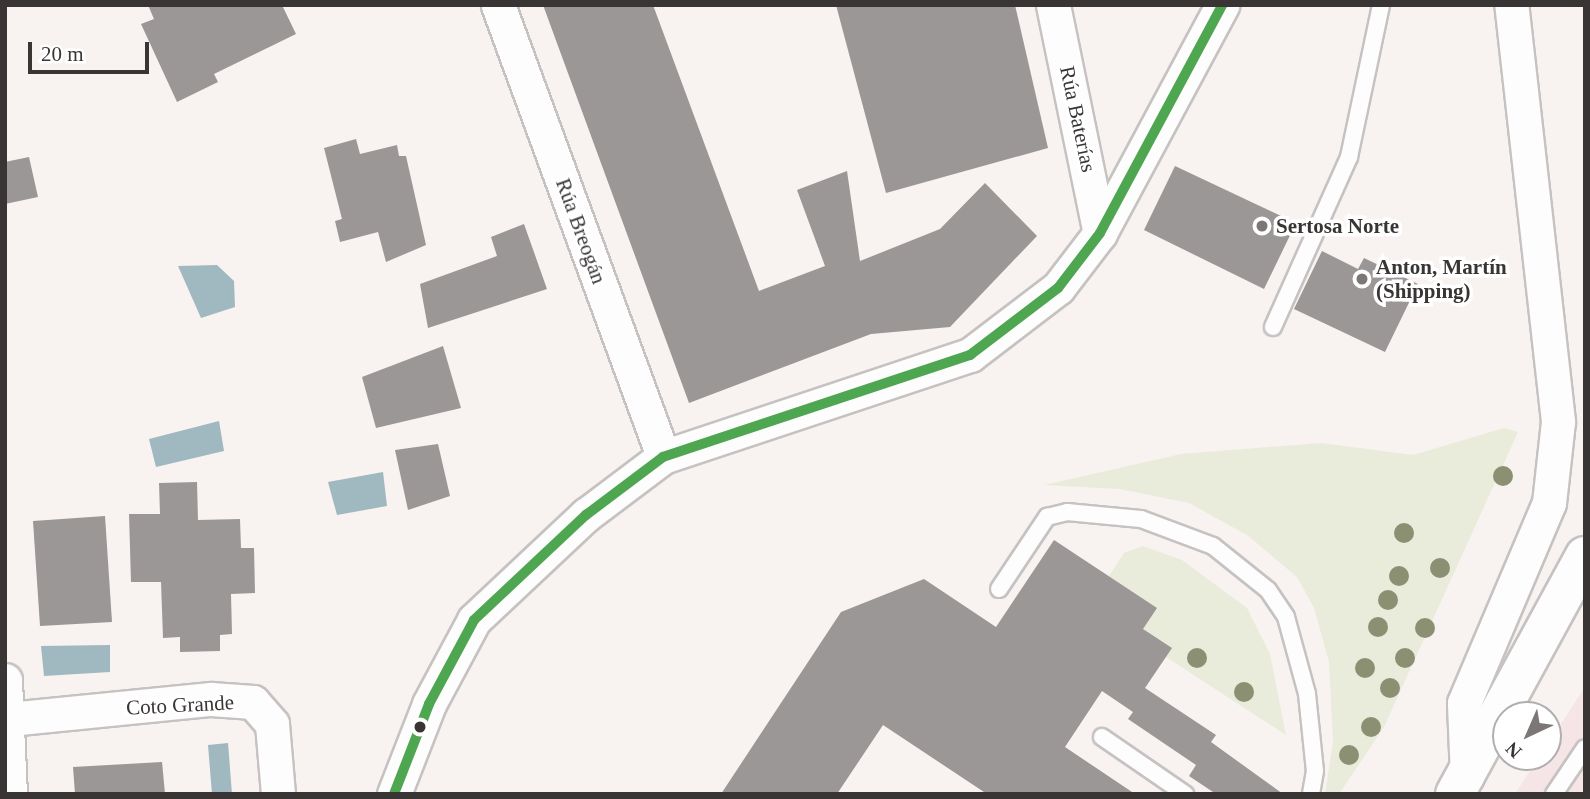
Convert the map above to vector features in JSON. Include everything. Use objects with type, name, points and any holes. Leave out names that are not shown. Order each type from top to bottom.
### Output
[{"type":"main road","points":[[1461,785],[1585,556]]},
{"type":"street","name":"Rúa Breogán","points":[[498,5],[663,457]]},
{"type":"street","name":"Rúa Baterías","points":[[1053,5],[1100,233]]},
{"type":"street","points":[[394,794],[429,704],[474,620],[528,564],[663,457],[970,355],[1058,288],[1100,233],[1222,5]]},
{"type":"street","points":[[1461,785],[1464,703],[1549,503],[1558,421],[1511,5]]},
{"type":"street","points":[[5,680],[9,719],[10,794]]},
{"type":"street","name":"Coto Grande","points":[[9,719],[211,699],[253,702],[272,724],[278,794]]},
{"type":"lane","points":[[1273,327],[1349,157],[1381,5]]},
{"type":"lane","points":[[999,589],[1048,517],[1067,512],[1141,519],[1213,546],[1268,590],[1286,618],[1307,694],[1315,771],[1311,794]]},
{"type":"lane","points":[[1102,737],[1185,794]]},
{"type":"lane","points":[[1554,794],[1585,748]]},
{"type":"shaded area","points":[[1585,687],[1585,794],[1515,794],[1530,771],[1562,771],[1562,722]]},
{"type":"green space","points":[[1504,428],[1518,432],[1384,727],[1339,794],[1325,794],[1333,742],[1329,662],[1314,608],[1297,577],[1247,535],[1189,503],[1120,489],[1044,485],[1181,454],[1321,443],[1413,455]]},
{"type":"green space","points":[[1143,546],[1182,560],[1247,608],[1270,654],[1286,735],[1166,657],[1143,629],[1156,608],[1109,576],[1124,553]]},
{"type":"water","points":[[217,265],[234,281],[235,307],[201,318],[178,266]]},
{"type":"water","points":[[219,421],[224,451],[156,467],[149,439]]},
{"type":"water","points":[[383,472],[387,506],[337,515],[328,482]]},
{"type":"water","points":[[110,645],[110,672],[44,676],[41,646]]},
{"type":"water","points":[[228,743],[232,794],[212,794],[208,745]]},
{"type":"building","points":[[148,5],[282,5],[296,34],[214,74],[218,82],[177,102],[141,24],[154,19]]},
{"type":"building","points":[[543,5],[653,5],[759,291],[825,266],[797,190],[847,171],[860,261],[940,229],[985,183],[1037,236],[950,327],[871,334],[689,403]]},
{"type":"building","points":[[836,5],[1015,5],[1048,148],[886,193]]},
{"type":"building","points":[[356,139],[360,154],[397,145],[399,156],[406,156],[426,245],[386,262],[378,232],[340,242],[335,221],[342,219],[324,148]]},
{"type":"building","points":[[29,157],[38,197],[5,204],[5,162]]},
{"type":"building","points":[[1175,166],[1296,223],[1264,289],[1144,230]]},
{"type":"building","points":[[524,224],[547,289],[428,328],[420,284],[497,256],[491,237]]},
{"type":"building","points":[[1322,251],[1358,269],[1364,258],[1418,284],[1385,352],[1294,309]]},
{"type":"building","points":[[443,346],[461,408],[376,428],[362,377]]},
{"type":"building","points":[[438,444],[450,496],[408,510],[395,450]]},
{"type":"building","points":[[197,482],[198,520],[240,519],[241,548],[254,548],[255,593],[231,594],[232,634],[220,635],[220,651],[180,652],[180,637],[163,638],[161,582],[131,582],[129,514],[160,514],[159,483]]},
{"type":"building","points":[[105,516],[112,622],[40,626],[33,521]]},
{"type":"building","points":[[1054,540],[1157,608],[1143,629],[1172,648],[1145,688],[1216,735],[1211,742],[1283,794],[1216,794],[1189,776],[1196,765],[1128,719],[1133,712],[1102,691],[1065,747],[1135,794],[987,794],[883,725],[837,794],[721,794],[841,612],[924,579],[996,627]]},
{"type":"building","points":[[162,762],[165,794],[75,794],[73,767]]},
{"type":"transit line","points":[[394,794],[429,704],[474,620],[586,515],[663,457],[970,355],[1058,288],[1100,233],[1222,5]]},
{"type":"place","name":"Sertosa Norte","points":[[1262,226]]},
{"type":"place","name":"Anton, Martín (Shipping)","points":[[1362,279]]}]
